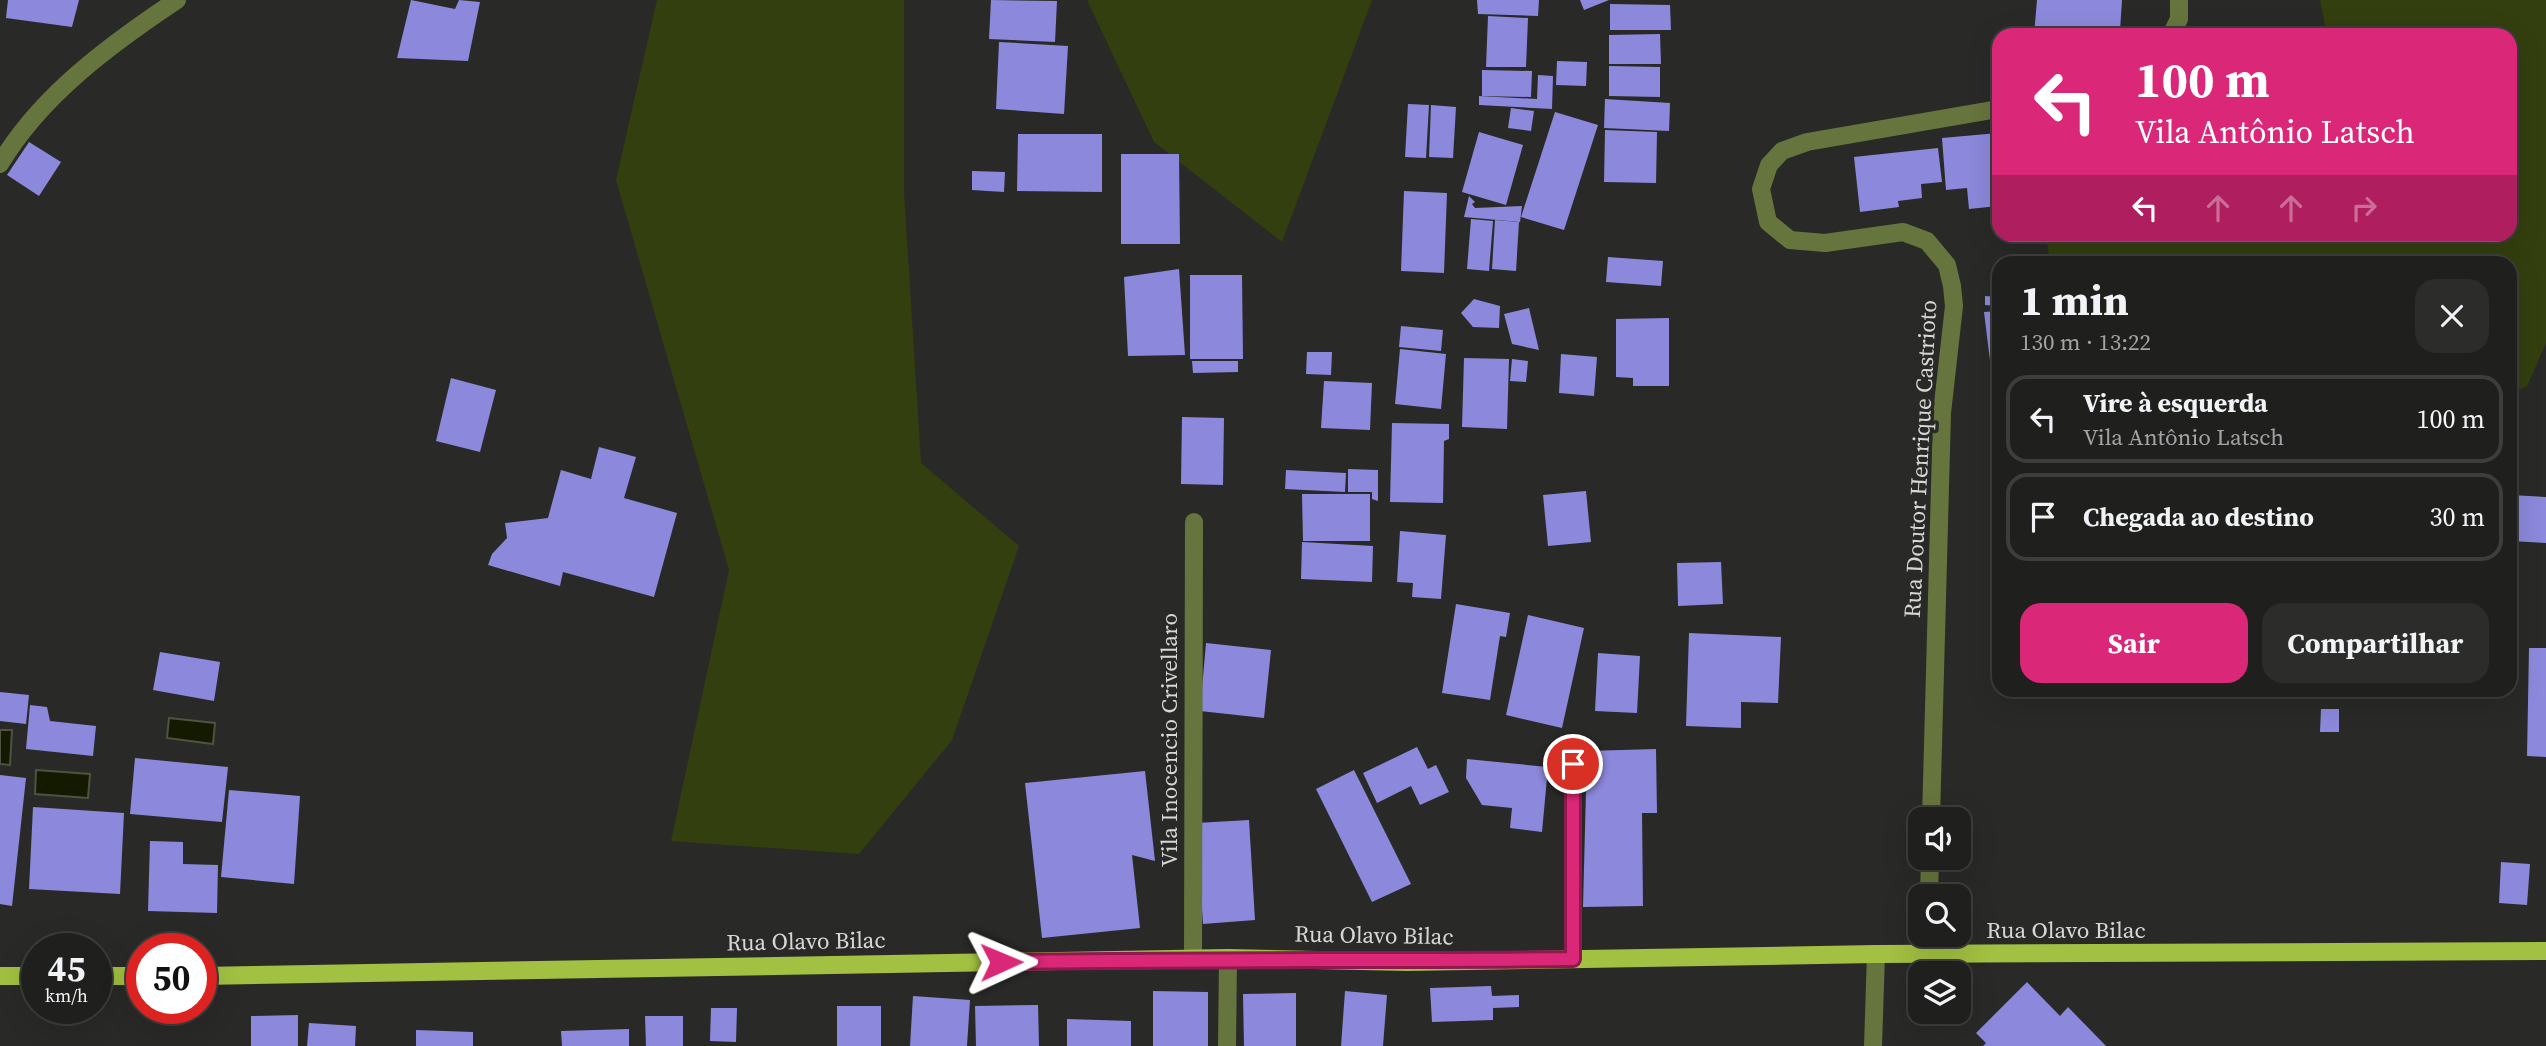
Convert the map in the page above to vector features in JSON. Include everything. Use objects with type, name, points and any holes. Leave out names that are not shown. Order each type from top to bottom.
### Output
[{"type":"main road","name":"Rua Olavo Bilac","points":[[217,976],[1193,958],[1407,962],[1876,954],[2546,951]]},
{"type":"main road","points":[[0,976],[21,976]]},
{"type":"street","points":[[0,164],[15,138],[91,62],[177,0]]},
{"type":"street","points":[[2174,28],[2179,19],[2179,0]]},
{"type":"street","name":"Rua Doutor Henrique Castrioto","points":[[1931,807],[1942,412],[1954,306],[1947,265],[1927,241],[1903,232],[1825,243],[1790,240],[1768,222],[1761,189],[1769,165],[1782,151],[1807,142],[1992,109]]},
{"type":"street","name":"Vila Inocencio Crivellaro","points":[[1193,958],[1194,522]]},
{"type":"street","points":[[1573,764],[1573,959]]},
{"type":"street","points":[[1927,947],[1927,955]]},
{"type":"street","points":[[1873,1046],[1876,954]]},
{"type":"street","points":[[1227,1046],[1228,958]]},
{"type":"green space","points":[[657,0],[904,0],[904,192],[921,463],[1019,546],[952,740],[859,854],[671,841],[729,570],[616,180]]},
{"type":"green space","points":[[1087,0],[1372,0],[1282,242],[1154,142]]},
{"type":"green space","points":[[2320,0],[2546,0],[2546,343],[2527,386],[2517,390],[2517,256],[2049,256],[2047,242],[2517,242],[2517,28],[2325,28]]},
{"type":"shaded area","points":[[169,718],[215,723],[213,744],[167,738]]},
{"type":"shaded area","points":[[0,730],[12,730],[10,765],[0,764]]},
{"type":"shaded area","points":[[36,770],[90,774],[88,798],[35,794]]},
{"type":"building","points":[[8,0],[79,0],[72,27],[6,18]]},
{"type":"building","points":[[411,0],[455,9],[459,0],[480,2],[468,61],[397,58]]},
{"type":"building","points":[[991,0],[1057,1],[1055,42],[989,39]]},
{"type":"building","points":[[1477,0],[1539,0],[1538,16],[1478,14]]},
{"type":"building","points":[[1580,0],[1609,0],[1584,10]]},
{"type":"building","points":[[2037,0],[2122,0],[2120,28],[2035,28]]},
{"type":"building","points":[[1610,4],[1670,5],[1671,30],[1610,30]]},
{"type":"building","points":[[1488,16],[1528,18],[1526,67],[1486,67]]},
{"type":"building","points":[[1660,34],[1661,64],[1609,64],[1609,35]]},
{"type":"building","points":[[999,42],[1068,46],[1064,114],[996,109]]},
{"type":"building","points":[[1557,61],[1587,62],[1586,86],[1556,85]]},
{"type":"building","points":[[1609,66],[1660,67],[1660,97],[1609,96]]},
{"type":"building","points":[[1482,70],[1532,71],[1531,97],[1482,96]]},
{"type":"building","points":[[1538,75],[1553,76],[1552,109],[1479,105],[1479,96],[1537,99]]},
{"type":"building","points":[[1605,99],[1670,103],[1669,131],[1604,128]]},
{"type":"building","points":[[1408,104],[1429,105],[1426,158],[1405,157]]},
{"type":"building","points":[[1431,105],[1456,107],[1453,158],[1429,157]]},
{"type":"building","points":[[1511,108],[1534,111],[1531,131],[1508,128]]},
{"type":"building","points":[[1555,112],[1598,125],[1564,230],[1521,217]]},
{"type":"building","points":[[1605,130],[1657,132],[1656,183],[1604,182]]},
{"type":"building","points":[[1479,132],[1523,145],[1506,205],[1462,192]]},
{"type":"building","points":[[1018,134],[1102,134],[1102,192],[1017,191]]},
{"type":"building","points":[[1992,134],[1992,207],[1969,209],[1967,188],[1946,190],[1942,138]]},
{"type":"building","points":[[29,142],[61,162],[39,196],[7,175]]},
{"type":"building","points":[[1938,148],[1942,182],[1921,184],[1922,198],[1898,201],[1899,207],[1860,212],[1854,157]]},
{"type":"building","points":[[1121,154],[1179,154],[1180,244],[1121,244]]},
{"type":"building","points":[[972,171],[1005,172],[1004,192],[972,190]]},
{"type":"building","points":[[1404,191],[1447,193],[1444,273],[1401,271]]},
{"type":"building","points":[[1469,196],[1475,202],[1472,204],[1475,208],[1522,206],[1520,222],[1464,217]]},
{"type":"building","points":[[1471,219],[1493,221],[1489,271],[1467,269]]},
{"type":"building","points":[[1495,220],[1519,222],[1516,271],[1492,269]]},
{"type":"building","points":[[1608,257],[1663,261],[1661,286],[1606,282]]},
{"type":"building","points":[[1179,269],[1185,355],[1128,356],[1124,277]]},
{"type":"building","points":[[1190,275],[1242,275],[1243,359],[1190,359]]},
{"type":"building","points":[[1985,296],[1992,297],[1992,306],[1985,305]]},
{"type":"building","points":[[1474,299],[1500,306],[1499,328],[1473,327],[1461,313]]},
{"type":"building","points":[[1529,308],[1539,350],[1512,344],[1504,314]]},
{"type":"building","points":[[1992,311],[1992,377],[1984,312]]},
{"type":"building","points":[[1669,318],[1669,386],[1633,386],[1633,378],[1616,377],[1616,319]]},
{"type":"building","points":[[1401,326],[1443,330],[1441,351],[1399,347]]},
{"type":"building","points":[[1400,349],[1446,354],[1441,409],[1395,404]]},
{"type":"building","points":[[1307,352],[1332,352],[1331,375],[1306,374]]},
{"type":"building","points":[[1561,354],[1597,357],[1594,396],[1559,393]]},
{"type":"building","points":[[1464,358],[1509,359],[1507,429],[1462,427]]},
{"type":"building","points":[[1512,359],[1528,361],[1526,382],[1510,381]]},
{"type":"building","points":[[1192,361],[1238,361],[1238,372],[1193,373]]},
{"type":"building","points":[[451,378],[496,390],[480,452],[436,441]]},
{"type":"building","points":[[1324,381],[1372,383],[1370,430],[1321,428]]},
{"type":"building","points":[[1182,417],[1224,418],[1223,485],[1181,484]]},
{"type":"building","points":[[1392,423],[1449,424],[1449,439],[1444,441],[1443,503],[1390,502]]},
{"type":"building","points":[[599,447],[636,457],[624,498],[677,513],[654,597],[563,572],[560,586],[488,565],[492,554],[507,538],[505,523],[548,518],[561,470],[591,479]]},
{"type":"building","points":[[1348,469],[1378,470],[1378,501],[1372,499],[1372,492],[1348,492]]},
{"type":"building","points":[[1286,470],[1346,473],[1345,492],[1285,489]]},
{"type":"building","points":[[1586,491],[1591,542],[1548,546],[1543,495]]},
{"type":"building","points":[[1302,494],[1370,494],[1370,541],[1303,541]]},
{"type":"building","points":[[2517,495],[2546,497],[2546,543],[2517,541]]},
{"type":"building","points":[[1400,531],[1446,535],[1441,599],[1412,597],[1413,583],[1397,582]]},
{"type":"building","points":[[1302,542],[1373,546],[1372,582],[1301,579]]},
{"type":"building","points":[[1721,562],[1723,604],[1678,606],[1677,563]]},
{"type":"building","points":[[1456,604],[1510,613],[1506,637],[1500,636],[1490,700],[1442,693]]},
{"type":"building","points":[[1528,615],[1584,628],[1562,728],[1506,715]]},
{"type":"building","points":[[1689,633],[1781,637],[1778,703],[1741,702],[1741,728],[1686,726]]},
{"type":"building","points":[[1206,643],[1271,650],[1264,718],[1200,711]]},
{"type":"building","points":[[2529,648],[2546,648],[2546,757],[2527,756]]},
{"type":"building","points":[[160,652],[220,662],[214,701],[153,690]]},
{"type":"building","points":[[1598,653],[1640,656],[1637,713],[1595,711]]},
{"type":"building","points":[[0,692],[29,695],[26,724],[0,721]]},
{"type":"building","points":[[30,705],[47,707],[50,721],[96,726],[93,756],[26,749]]},
{"type":"building","points":[[2321,709],[2339,709],[2339,732],[2320,732]]},
{"type":"building","points":[[1417,747],[1428,769],[1436,765],[1449,792],[1420,805],[1411,786],[1377,803],[1363,773]]},
{"type":"building","points":[[1656,749],[1657,813],[1642,813],[1643,906],[1583,907],[1587,751]]},
{"type":"building","points":[[135,758],[228,767],[222,822],[130,814]]},
{"type":"building","points":[[1467,759],[1548,767],[1542,832],[1510,828],[1512,808],[1482,805],[1466,778]]},
{"type":"building","points":[[1354,770],[1411,884],[1372,902],[1316,789]]},
{"type":"building","points":[[1145,771],[1155,861],[1132,855],[1140,928],[1042,938],[1025,783]]},
{"type":"building","points":[[0,775],[26,778],[12,906],[0,904]]},
{"type":"building","points":[[229,790],[300,796],[294,884],[221,877]]},
{"type":"building","points":[[33,807],[124,813],[120,894],[29,889]]},
{"type":"building","points":[[1249,820],[1255,920],[1203,924],[1196,823]]},
{"type":"building","points":[[150,841],[183,842],[183,864],[218,865],[217,913],[148,911]]},
{"type":"building","points":[[2501,862],[2530,864],[2527,905],[2499,903]]},
{"type":"building","points":[[2027,982],[2060,1016],[2068,1007],[2106,1046],[1983,1046],[1986,1043],[1976,1033]]},
{"type":"building","points":[[1491,986],[1492,996],[1519,995],[1519,1007],[1493,1008],[1493,1020],[1432,1022],[1430,988]]},
{"type":"building","points":[[1153,991],[1208,992],[1208,1046],[1153,1046]]},
{"type":"building","points":[[1345,991],[1387,995],[1383,1046],[1341,1046]]},
{"type":"building","points":[[1296,993],[1296,1046],[1244,1046],[1243,994]]},
{"type":"building","points":[[913,996],[970,1000],[967,1046],[910,1046]]},
{"type":"building","points":[[1038,1005],[1039,1046],[976,1046],[975,1006]]},
{"type":"building","points":[[837,1006],[881,1006],[881,1046],[837,1046]]},
{"type":"building","points":[[711,1008],[737,1008],[736,1042],[710,1041]]},
{"type":"building","points":[[298,1015],[298,1046],[251,1046],[251,1016]]},
{"type":"building","points":[[645,1016],[683,1016],[683,1046],[646,1046]]},
{"type":"building","points":[[1067,1019],[1131,1021],[1131,1046],[1067,1046]]},
{"type":"building","points":[[309,1023],[356,1026],[355,1046],[307,1046]]},
{"type":"building","points":[[629,1029],[629,1046],[562,1046],[561,1031]]},
{"type":"building","points":[[416,1030],[473,1032],[473,1046],[416,1046]]},
{"type":"route","points":[[1001,962],[1228,958],[1407,962],[1573,959],[1573,764]]}]
